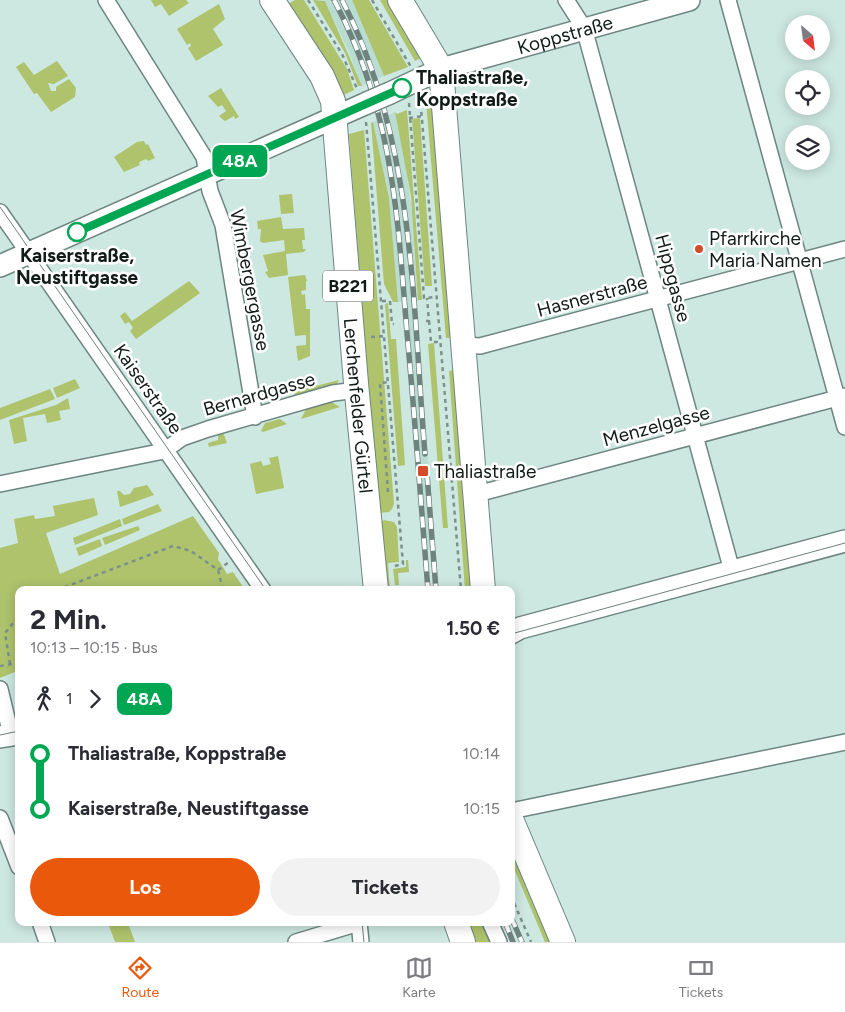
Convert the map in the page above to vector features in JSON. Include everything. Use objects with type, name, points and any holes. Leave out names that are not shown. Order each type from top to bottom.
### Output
[{"type":"main road","name":"Lerchenfelder Gürtel","points":[[272,0],[322,76],[334,101],[350,110],[357,390],[384,582]]},
{"type":"main road","points":[[400,0],[441,69],[477,494],[483,586]]},
{"type":"main road","name":"Koppstraße","points":[[0,266],[207,176],[441,69],[689,0]]},
{"type":"main road","points":[[515,630],[845,541]]},
{"type":"main road","points":[[515,828],[563,942]]},
{"type":"main road","points":[[457,926],[463,942]]},
{"type":"street","name":"Wimbergergasse","points":[[106,0],[204,157],[210,191],[223,225],[255,417]]},
{"type":"street","name":"Hippgasse","points":[[566,0],[584,28],[732,571]]},
{"type":"street","points":[[728,0],[800,261],[841,397],[845,427]]},
{"type":"street","name":"Kaiserstraße","points":[[0,212],[260,586]]},
{"type":"street","name":"Hasnerstraße","points":[[464,345],[480,346],[845,249]]},
{"type":"street","name":"Bernardgasse","points":[[0,484],[166,450],[182,438],[333,394],[357,390]]},
{"type":"street","name":"Menzelgasse","points":[[477,494],[841,397]]},
{"type":"street","points":[[0,689],[10,735]]},
{"type":"street","points":[[515,810],[845,742]]},
{"type":"street","points":[[0,818],[15,857]]},
{"type":"street","points":[[41,926],[47,942]]},
{"type":"street","points":[[296,942],[348,926]]},
{"type":"street","points":[[358,926],[361,942]]},
{"type":"street","points":[[492,926],[498,942]]},
{"type":"path","points":[[308,0],[342,54],[358,92],[349,96],[352,128],[367,122],[403,564],[391,566],[384,582]]},
{"type":"path","points":[[372,0],[411,68]]},
{"type":"path","points":[[440,342],[430,342],[427,298],[424,298],[409,118],[408,104],[421,98],[461,586]]},
{"type":"path","points":[[409,118],[422,116]]},
{"type":"path","points":[[427,298],[436,297]]},
{"type":"path","points":[[382,301],[390,300],[392,324],[394,324]]},
{"type":"path","points":[[388,382],[380,383],[388,492]]},
{"type":"path","points":[[68,586],[173,546],[191,551],[218,570],[222,586]]},
{"type":"path","points":[[10,664],[5,633],[15,621]]},
{"type":"path","points":[[0,630],[5,633]]},
{"type":"path","points":[[0,666],[15,663]]},
{"type":"path","points":[[515,905],[531,942]]},
{"type":"shaded area","points":[[324,0],[352,0],[384,76],[362,86],[348,50]]},
{"type":"shaded area","points":[[395,112],[405,159],[412,212],[418,300],[416,301],[435,549],[422,551],[402,302],[398,302],[389,198],[373,122]]},
{"type":"green space","points":[[151,0],[186,0],[189,3],[169,16],[161,4],[155,7]]},
{"type":"green space","points":[[295,0],[304,0],[347,69],[354,90],[344,95],[288,4]]},
{"type":"green space","points":[[313,0],[325,1],[362,86],[358,86],[345,53]]},
{"type":"green space","points":[[352,0],[369,0],[408,67],[384,76]]},
{"type":"green space","points":[[380,0],[388,0],[423,57],[415,61]]},
{"type":"green space","points":[[219,4],[225,19],[213,29],[223,45],[196,61],[188,48],[191,46],[190,43],[187,45],[177,29]]},
{"type":"green space","points":[[57,61],[68,76],[54,84],[48,83],[51,91],[56,91],[56,87],[69,79],[76,88],[75,97],[51,112],[37,93],[34,94],[16,67],[24,62],[34,75]]},
{"type":"green space","points":[[221,88],[239,117],[235,119],[234,116],[225,121],[227,123],[219,116],[226,111],[222,105],[218,107],[208,96]]},
{"type":"green space","points":[[434,98],[452,338],[446,338],[426,101]]},
{"type":"green space","points":[[407,110],[422,300],[418,300],[411,196],[395,112],[397,114]]},
{"type":"green space","points":[[420,118],[432,286],[425,286],[412,119]]},
{"type":"green space","points":[[373,122],[389,198],[398,302],[393,302],[384,284],[371,123]]},
{"type":"green space","points":[[364,130],[394,504],[389,512],[378,513],[349,134]]},
{"type":"green space","points":[[144,141],[146,145],[148,144],[155,158],[139,162],[140,165],[124,172],[114,157],[137,142]]},
{"type":"green space","points":[[292,194],[294,213],[281,214],[279,195]]},
{"type":"green space","points":[[281,217],[283,229],[304,228],[305,240],[302,240],[303,249],[306,249],[304,252],[286,254],[288,275],[269,278],[265,272],[268,271],[263,255],[285,251],[284,240],[263,243],[260,241],[261,229],[258,229],[257,221]]},
{"type":"green space","points":[[305,275],[307,281],[306,290],[301,291],[302,295],[305,294],[306,309],[310,309],[310,356],[298,361],[296,346],[306,345],[306,335],[295,336],[288,277]]},
{"type":"green space","points":[[189,281],[200,293],[136,339],[130,331],[133,328],[129,322],[125,324],[120,316],[125,312],[132,321]]},
{"type":"green space","points":[[388,303],[391,339],[396,339],[405,465],[398,466],[385,304]]},
{"type":"green space","points":[[434,343],[448,528],[443,528],[428,344]]},
{"type":"green space","points":[[455,370],[472,586],[465,586],[449,371]]},
{"type":"green space","points":[[75,379],[80,388],[57,398],[53,388]]},
{"type":"green space","points":[[339,380],[333,391],[290,404],[296,391]]},
{"type":"green space","points":[[50,389],[55,399],[0,420],[0,408]]},
{"type":"green space","points":[[68,398],[70,409],[59,411],[61,420],[47,423],[45,414],[23,418],[27,441],[14,444],[9,420],[56,405]]},
{"type":"green space","points":[[328,400],[340,407],[301,419],[307,407]]},
{"type":"green space","points":[[280,419],[287,424],[261,431],[265,423]]},
{"type":"green space","points":[[223,432],[227,443],[209,447],[208,443],[218,440],[218,433]]},
{"type":"green space","points":[[278,456],[284,488],[256,494],[250,464],[261,461],[263,466],[271,464],[269,458]]},
{"type":"green space","points":[[147,485],[154,495],[120,507],[117,491],[124,495],[130,494],[134,488]]},
{"type":"green space","points":[[94,498],[98,515],[46,533],[60,574],[193,516],[219,553],[218,559],[227,574],[233,572],[242,586],[15,586],[15,672],[0,678],[0,548],[18,543],[14,519],[34,515],[35,519],[55,516],[53,506]]},
{"type":"green space","points":[[158,504],[162,511],[124,525],[122,519]]},
{"type":"green space","points":[[120,519],[122,526],[75,545],[73,538]]},
{"type":"green space","points":[[384,520],[394,522],[397,527],[399,562],[388,563],[390,586],[385,586],[379,524]]},
{"type":"green space","points":[[138,526],[140,530],[105,545],[102,538]]},
{"type":"green space","points":[[100,539],[102,546],[79,556],[76,548]]},
{"type":"green space","points":[[406,560],[408,560],[409,572],[398,573],[399,585],[395,585],[393,569],[406,567]]},
{"type":"green space","points":[[515,855],[552,942],[545,942],[515,871]]},
{"type":"green space","points":[[109,926],[129,926],[135,942],[115,942]]},
{"type":"green space","points":[[465,926],[487,926],[494,942],[472,942]]},
{"type":"tram line","points":[[0,207],[263,586]]},
{"type":"tram line","points":[[515,633],[845,543]]},
{"type":"tram line","points":[[0,735],[15,732]]},
{"type":"tram line","points":[[362,926],[364,942]]},
{"type":"railway","points":[[334,0],[354,41],[369,82],[389,162],[400,245],[428,586]]},
{"type":"railway","points":[[342,0],[366,54],[384,109],[397,165],[412,279],[425,454]]},
{"type":"railway","points":[[427,474],[436,586]]},
{"type":"railway","points":[[507,926],[513,942]]},
{"type":"railway","points":[[515,926],[522,942]]},
{"type":"bus line","name":"48A","points":[[77,232],[402,88]]},
{"type":"place","name":"Thaliastraße, Koppstraße","points":[[402,88]]},
{"type":"place","name":"Kaiserstraße, Neustiftgasse","points":[[77,232]]},
{"type":"place","name":"Pfarrkirche Maria Namen","points":[[699,249]]},
{"type":"place","name":"Thaliastraße","points":[[423,471]]}]
